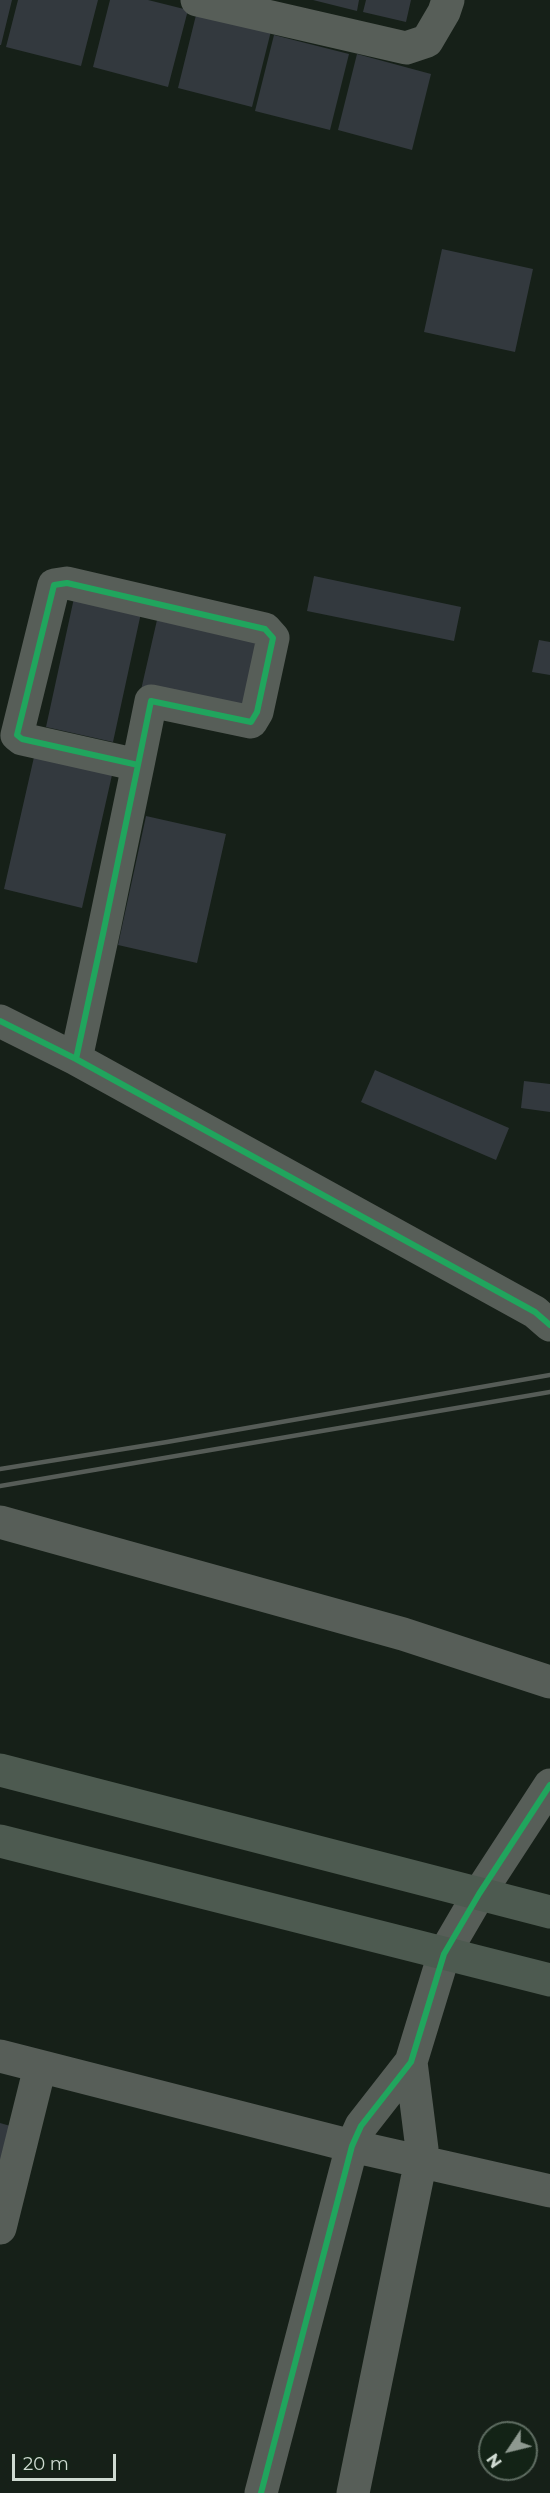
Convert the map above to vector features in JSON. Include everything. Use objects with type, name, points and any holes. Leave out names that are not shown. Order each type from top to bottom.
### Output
[{"type":"main road","points":[[0,1770],[550,1912]]},
{"type":"main road","points":[[0,1841],[550,1980]]},
{"type":"street","points":[[197,0],[406,48],[427,40],[444,12],[448,0]]},
{"type":"street","points":[[76,1059],[138,765],[151,701],[246,722],[254,719],[273,638],[265,629],[67,583],[54,585],[17,735],[22,739],[138,765]]},
{"type":"street","points":[[0,1022],[76,1059],[545,1314]]},
{"type":"street","points":[[0,1522],[403,1634],[550,1682]]},
{"type":"street","points":[[261,2493],[352,2146],[361,2126],[411,2062],[444,1954],[479,1893],[550,1785]]},
{"type":"street","points":[[0,2056],[352,2146],[550,2191]]},
{"type":"street","points":[[353,2493],[421,2160],[422,2149],[411,2062]]},
{"type":"street","points":[[0,2228],[40,2067]]},
{"type":"building","points":[[0,0],[12,0],[1,45],[0,45]]},
{"type":"building","points":[[18,0],[98,0],[81,66],[6,47]]},
{"type":"building","points":[[110,0],[148,0],[188,10],[168,87],[93,67]]},
{"type":"building","points":[[313,0],[359,0],[357,11]]},
{"type":"building","points":[[366,0],[411,0],[406,22],[363,12]]},
{"type":"building","points":[[197,11],[271,31],[252,107],[178,88]]},
{"type":"building","points":[[274,35],[349,54],[330,130],[255,111]]},
{"type":"building","points":[[357,54],[431,74],[412,150],[338,130]]},
{"type":"building","points":[[442,249],[533,269],[515,352],[424,332]]},
{"type":"building","points":[[314,576],[461,607],[454,641],[307,611]]},
{"type":"building","points":[[74,598],[141,613],[113,742],[46,727]]},
{"type":"building","points":[[157,620],[266,645],[251,716],[141,690]]},
{"type":"building","points":[[539,640],[550,642],[550,675],[532,672]]},
{"type":"building","points":[[34,757],[112,775],[82,908],[4,889]]},
{"type":"building","points":[[146,816],[226,834],[197,963],[118,945]]},
{"type":"building","points":[[375,1070],[509,1128],[496,1160],[361,1102]]},
{"type":"building","points":[[524,1081],[550,1084],[550,1112],[521,1108]]},
{"type":"building","points":[[0,2123],[14,2127],[0,2182]]},
{"type":"railway","points":[[0,1469],[550,1375]]},
{"type":"railway","points":[[0,1486],[550,1392]]},
{"type":"cycle path","points":[[76,1059],[104,929],[138,765],[151,701],[251,722],[257,712],[273,638],[265,629],[67,583],[54,585],[17,735],[22,739],[138,765]]},
{"type":"cycle path","points":[[0,1021],[76,1059],[535,1312],[550,1325]]},
{"type":"cycle path","points":[[261,2493],[352,2146],[361,2126],[411,2062],[444,1954],[479,1894],[550,1785]]}]
